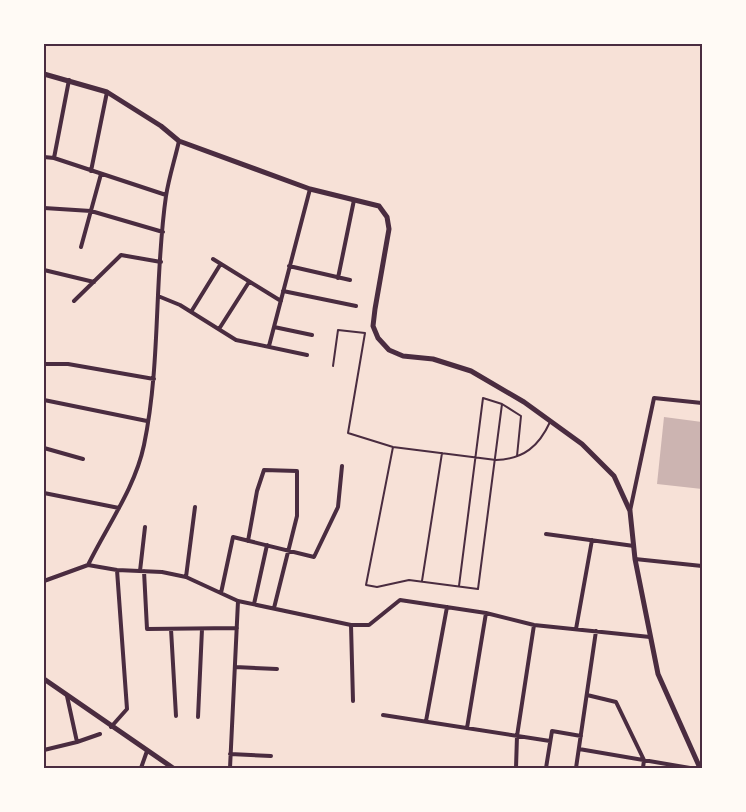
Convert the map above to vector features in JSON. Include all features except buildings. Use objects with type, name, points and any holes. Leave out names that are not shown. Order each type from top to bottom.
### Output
[{"type":"main road","points":[[44,74],[107,92],[161,126],[179,141],[310,189],[379,206],[387,217],[388,229],[373,326],[378,338],[389,350],[403,356],[433,359],[471,371],[524,402],[582,444],[614,476],[630,511],[635,559],[658,674],[700,768]]},
{"type":"main road","points":[[44,679],[173,768]]},
{"type":"street","points":[[54,158],[69,80]]},
{"type":"street","points":[[91,171],[107,92]]},
{"type":"street","points":[[88,565],[130,485],[144,446],[154,379],[162,232],[166,195],[179,141]]},
{"type":"street","points":[[44,158],[54,158],[166,195]]},
{"type":"street","points":[[81,247],[101,174]]},
{"type":"street","points":[[269,346],[310,189]]},
{"type":"street","points":[[338,278],[354,200]]},
{"type":"street","points":[[44,208],[91,211],[162,232]]},
{"type":"street","points":[[74,301],[121,255],[161,262]]},
{"type":"street","points":[[213,259],[280,301]]},
{"type":"street","points":[[191,312],[220,265]]},
{"type":"street","points":[[289,266],[350,280]]},
{"type":"street","points":[[44,270],[94,282]]},
{"type":"street","points":[[219,330],[249,282]]},
{"type":"street","points":[[283,291],[356,306]]},
{"type":"street","points":[[158,296],[180,305],[236,340],[307,355]]},
{"type":"street","points":[[274,328],[312,335]]},
{"type":"street","points":[[44,364],[68,364],[154,379]]},
{"type":"street","points":[[630,511],[654,398],[702,404]]},
{"type":"street","points":[[44,400],[147,421]]},
{"type":"street","points":[[44,448],[83,459]]},
{"type":"street","points":[[221,593],[233,537],[314,557],[338,507],[342,466]]},
{"type":"street","points":[[248,541],[257,491],[264,470],[297,471],[297,516],[274,608]]},
{"type":"street","points":[[44,494],[119,508]]},
{"type":"street","points":[[186,577],[195,507]]},
{"type":"street","points":[[145,527],[142,571],[147,629],[237,628]]},
{"type":"street","points":[[546,534],[634,546]]},
{"type":"street","points":[[576,629],[592,540]]},
{"type":"street","points":[[254,604],[267,545]]},
{"type":"street","points":[[635,559],[702,566]]},
{"type":"street","points":[[44,581],[46,578],[88,565],[186,577],[238,601],[351,625],[369,624],[400,600],[486,613],[534,625],[650,636]]},
{"type":"street","points":[[111,727],[127,709],[117,570]]},
{"type":"street","points":[[230,768],[238,601]]},
{"type":"street","points":[[426,721],[447,607]]},
{"type":"street","points":[[467,728],[486,613]]},
{"type":"street","points":[[351,625],[353,701]]},
{"type":"street","points":[[516,768],[517,736],[534,625]]},
{"type":"street","points":[[198,717],[202,628]]},
{"type":"street","points":[[171,629],[176,716]]},
{"type":"street","points":[[576,768],[596,631]]},
{"type":"street","points":[[235,667],[277,669]]},
{"type":"street","points":[[587,695],[616,702],[644,760],[642,768]]},
{"type":"street","points":[[67,696],[77,742]]},
{"type":"street","points":[[383,714],[550,741]]},
{"type":"street","points":[[546,768],[552,731],[580,736]]},
{"type":"street","points":[[44,750],[100,734]]},
{"type":"street","points":[[579,749],[690,768]]},
{"type":"street","points":[[141,768],[147,751]]},
{"type":"street","points":[[230,754],[270,756]]},
{"type":"lane","points":[[333,366],[338,330],[365,333],[348,433],[393,447],[496,460],[516,457],[534,448],[551,422]]},
{"type":"lane","points":[[459,586],[483,398],[502,404],[521,416],[516,457]]},
{"type":"lane","points":[[393,447],[366,585],[377,587],[409,580],[478,589],[502,404]]},
{"type":"lane","points":[[422,581],[442,453]]}]
